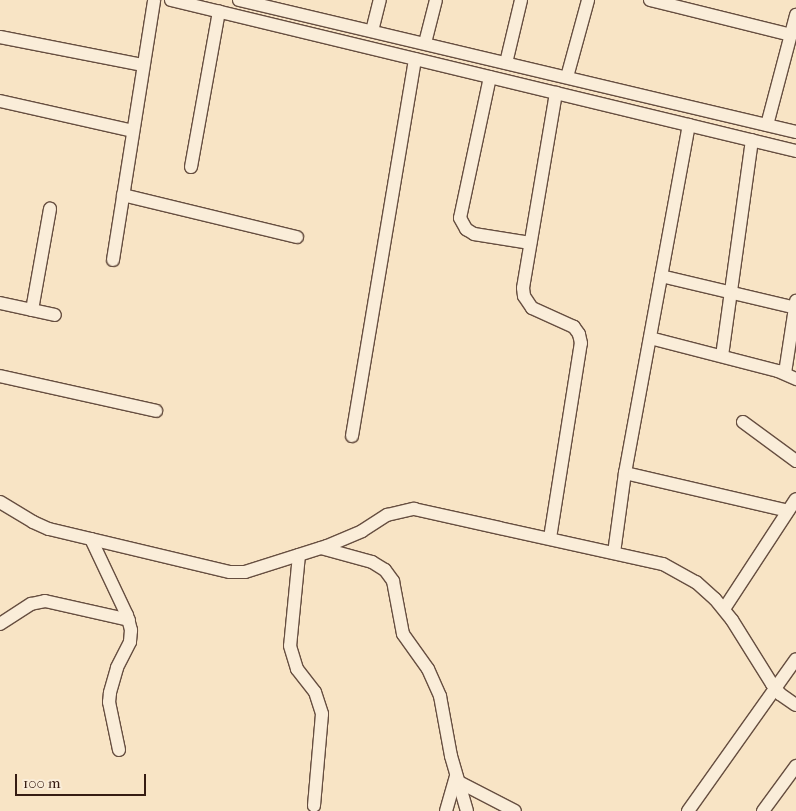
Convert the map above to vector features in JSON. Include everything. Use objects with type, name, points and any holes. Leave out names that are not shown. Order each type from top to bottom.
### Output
[{"type":"street","points":[[113,260],[154,0]]},
{"type":"street","points":[[171,0],[796,151]]},
{"type":"street","points":[[239,0],[796,132]]},
{"type":"street","points":[[372,31],[380,0]]},
{"type":"street","points":[[425,43],[436,0]]},
{"type":"street","points":[[506,63],[522,0]]},
{"type":"street","points":[[567,78],[588,0]]},
{"type":"street","points":[[650,0],[791,35]]},
{"type":"street","points":[[267,23],[270,7]]},
{"type":"street","points":[[191,167],[219,12]]},
{"type":"street","points":[[768,125],[796,15]]},
{"type":"street","points":[[0,37],[143,65]]},
{"type":"street","points":[[352,436],[415,58]]},
{"type":"street","points":[[490,77],[460,218],[466,229],[474,234],[530,243]]},
{"type":"street","points":[[594,102],[599,85]]},
{"type":"street","points":[[550,538],[581,343],[574,328],[538,313],[527,302],[523,288],[556,93]]},
{"type":"street","points":[[0,101],[133,131]]},
{"type":"street","points":[[614,553],[625,473],[689,125]]},
{"type":"street","points":[[722,356],[752,140]]},
{"type":"street","points":[[123,195],[297,237]]},
{"type":"street","points":[[32,310],[50,209]]},
{"type":"street","points":[[650,338],[790,376],[796,306],[661,276]]},
{"type":"street","points":[[0,303],[55,315]]},
{"type":"street","points":[[0,376],[156,411]]},
{"type":"street","points":[[743,422],[796,461]]},
{"type":"street","points":[[625,473],[788,511]]},
{"type":"street","points":[[724,609],[796,499]]},
{"type":"street","points":[[0,502],[41,526],[230,572],[245,572],[321,548],[362,531],[387,515],[414,509],[663,564],[701,586],[724,609],[776,688],[796,705]]},
{"type":"street","points":[[91,539],[129,620],[130,642],[114,676],[109,702],[119,750]]},
{"type":"street","points":[[321,548],[372,562],[385,570],[393,581],[403,634],[428,669],[440,696],[456,778],[467,811]]},
{"type":"street","points":[[299,555],[290,646],[297,668],[315,692],[322,714],[314,806]]},
{"type":"street","points":[[0,624],[31,604],[45,601],[129,620]]},
{"type":"street","points":[[688,811],[796,659]]},
{"type":"street","points":[[763,811],[796,766]]},
{"type":"street","points":[[446,811],[456,778]]},
{"type":"street","points":[[456,778],[514,811]]}]
